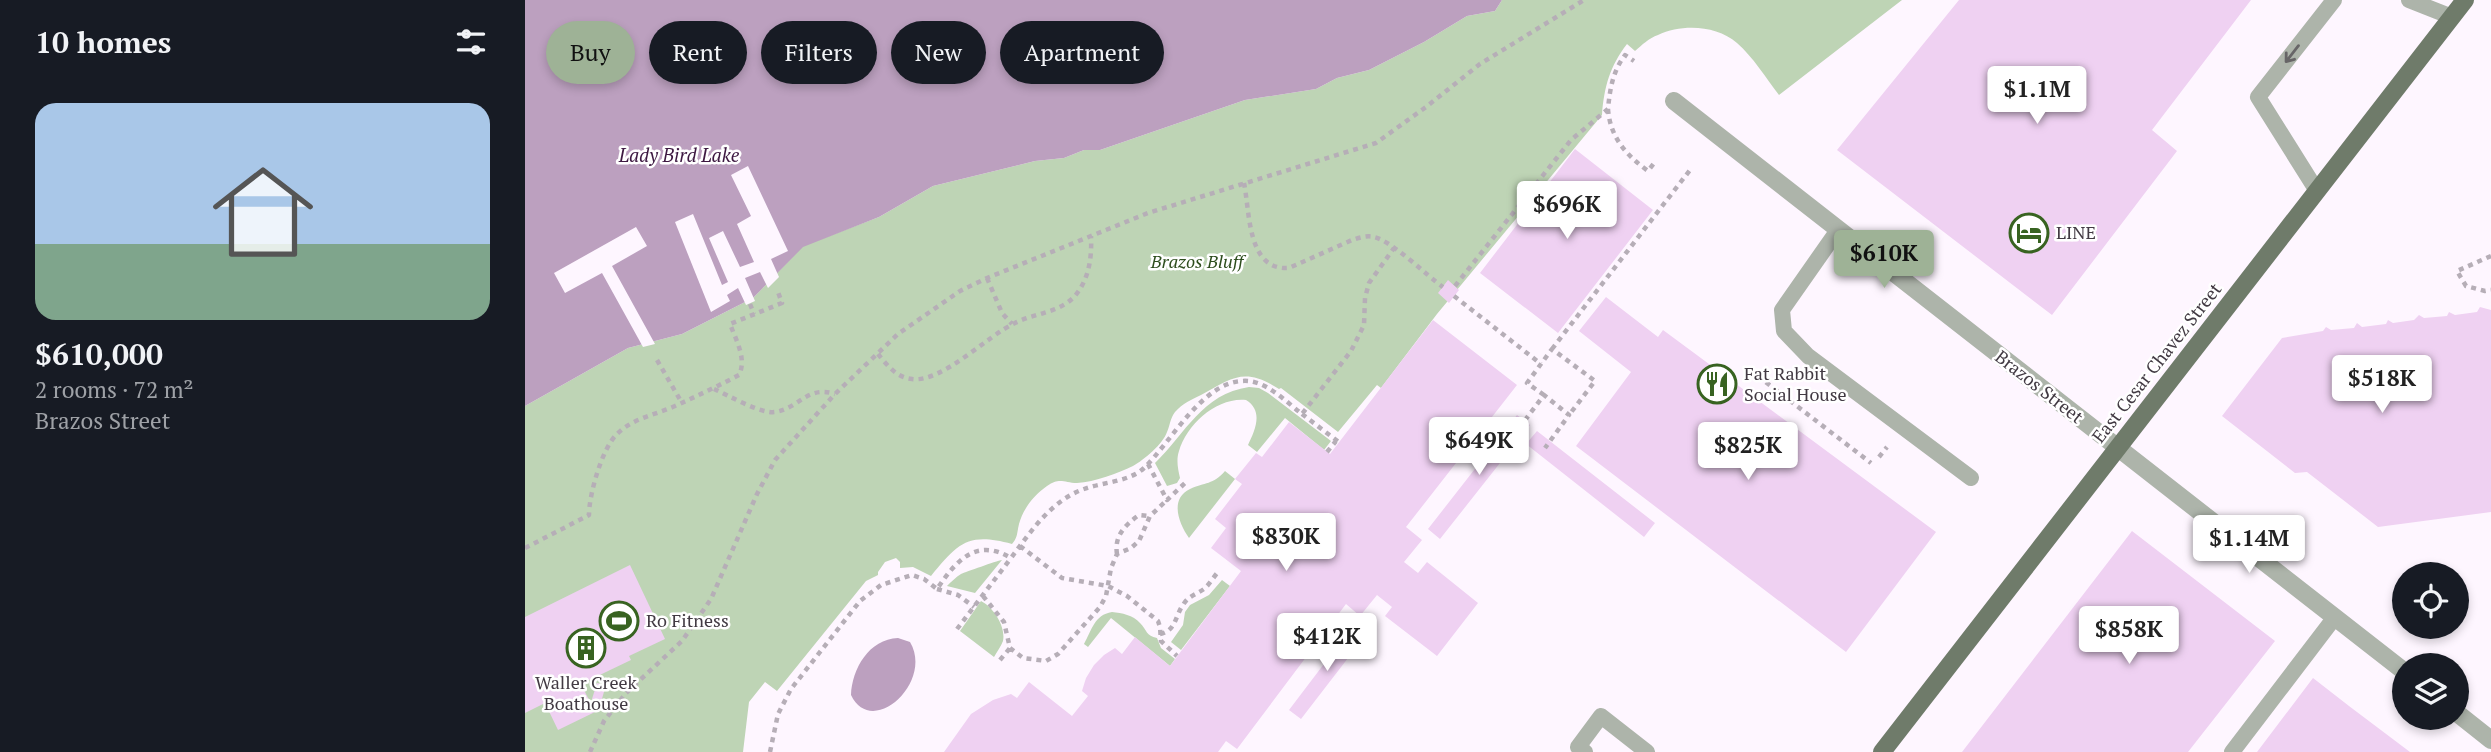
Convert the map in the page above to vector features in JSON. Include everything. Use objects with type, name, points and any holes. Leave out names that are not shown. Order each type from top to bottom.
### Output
[{"type":"main road","name":"East Cesar Chavez Street","points":[[1882,752],[2465,0]]},
{"type":"street","name":"Brazos Street","points":[[1674,101],[2392,662]]},
{"type":"street","points":[[2469,723],[2491,740]]},
{"type":"lane","points":[[2317,191],[2258,97],[2334,0]]},
{"type":"lane","points":[[2409,0],[2452,17]]},
{"type":"lane","points":[[1838,230],[1782,310],[1784,331],[1808,356],[1971,478]]},
{"type":"lane","points":[[2232,752],[2335,617]]},
{"type":"lane","points":[[1582,749],[1601,716],[1647,752]]},
{"type":"path","points":[[590,752],[604,721],[626,693],[682,641],[711,599],[757,494],[775,460],[835,394],[898,334],[960,291],[1148,213],[1376,143],[1480,64],[1584,0]]},
{"type":"path","points":[[1634,61],[1625,55],[1619,62],[1610,88],[1608,109],[1613,134],[1629,157],[1648,171],[1655,162]]},
{"type":"path","points":[[1455,286],[1571,140],[1608,109]]},
{"type":"path","points":[[1569,415],[1527,383],[1690,170]]},
{"type":"path","points":[[1244,183],[1258,254],[1271,266],[1289,268],[1360,237],[1375,237],[1394,248],[1443,287]]},
{"type":"path","points":[[878,354],[898,375],[913,380],[936,374],[957,363],[1011,324],[1057,309],[1072,299],[1082,286],[1089,270],[1091,236]]},
{"type":"path","points":[[1302,414],[1351,351],[1364,325],[1365,298],[1369,283],[1394,248]]},
{"type":"path","points":[[2491,256],[2457,271],[2466,286],[2491,290]]},
{"type":"path","points":[[987,278],[999,306],[1011,324]]},
{"type":"path","points":[[525,548],[589,515],[592,491],[615,435],[633,421],[682,403],[739,375],[743,367],[742,356],[730,324],[782,303],[778,292]]},
{"type":"path","points":[[1454,296],[1541,364]]},
{"type":"path","points":[[750,304],[754,314]]},
{"type":"path","points":[[1545,448],[1595,380],[1552,349]]},
{"type":"path","points":[[657,360],[682,403]]},
{"type":"path","points":[[1750,370],[1871,463]]},
{"type":"path","points":[[957,629],[1036,524],[1063,499],[1083,489],[1142,470],[1198,404],[1232,383],[1243,381],[1265,386],[1338,442],[1327,452]]},
{"type":"path","points":[[713,388],[745,404],[772,413],[786,409],[815,393],[823,391],[835,394]]},
{"type":"path","points":[[1519,428],[1543,395]]},
{"type":"path","points":[[1148,464],[1167,500]]},
{"type":"path","points":[[1117,554],[1139,541],[1150,516],[1185,483]]},
{"type":"path","points":[[983,596],[1004,622],[1010,648],[1023,658],[1045,661],[1058,654],[1100,607],[1117,554],[1116,544],[1121,530],[1139,515],[1150,516]]},
{"type":"path","points":[[1020,546],[1062,578],[1108,586],[1127,596],[1158,621],[1161,641],[1177,656]]},
{"type":"path","points":[[937,589],[952,567],[975,551],[996,550],[1011,558]]},
{"type":"path","points":[[1160,634],[1171,629],[1182,606],[1203,590],[1219,571]]},
{"type":"path","points":[[770,752],[778,714],[791,689],[860,601],[880,585],[912,575],[924,579],[937,589],[958,595],[974,607]]},
{"type":"path","points":[[1000,660],[1010,648]]},
{"type":"green space","name":"Brazos Bluff","points":[[1502,0],[1902,0],[1779,95],[1743,49],[1729,37],[1719,33],[1699,28],[1678,29],[1655,36],[1635,51],[1627,44],[1609,77],[1602,115],[1437,314],[1381,388],[1377,385],[1338,432],[1281,388],[1248,376],[1231,379],[1178,409],[1162,442],[1133,466],[1091,481],[1059,481],[1047,486],[1026,508],[1012,544],[985,539],[965,543],[949,555],[931,576],[913,567],[900,568],[900,562],[896,558],[885,562],[878,575],[866,581],[777,691],[765,682],[749,702],[743,752],[525,752],[525,406],[628,348],[682,334],[753,298],[803,246],[879,217],[933,186],[1035,161],[1064,158],[1084,150],[1100,150],[1245,100],[1316,89],[1337,78],[1369,70],[1467,16],[1495,11]]},
{"type":"green space","points":[[1249,387],[1268,393],[1331,441],[1324,450],[1285,418],[1257,452],[1248,445],[1256,421],[1252,404],[1246,400],[1224,403],[1205,414],[1189,431],[1178,454],[1180,478],[1177,483],[1167,486],[1155,463],[1207,406],[1233,391]]},
{"type":"green space","points":[[1225,471],[1235,479],[1189,538],[1179,519],[1180,499],[1190,489],[1213,481]]},
{"type":"green space","points":[[1002,560],[975,593],[947,586],[961,574]]},
{"type":"green space","points":[[1222,580],[1230,586],[1181,650],[1171,642],[1183,625],[1185,612],[1190,605],[1209,595]]},
{"type":"green space","points":[[981,601],[994,612],[1003,629],[1003,641],[994,657],[960,631]]},
{"type":"green space","points":[[1112,612],[1134,618],[1149,634],[1157,638],[1161,648],[1175,659],[1170,666],[1111,618],[1088,647],[1084,644],[1097,620]]},
{"type":"water","name":"Lady Bird Lake","points":[[525,0],[1502,0],[1495,11],[1467,16],[1369,70],[1337,78],[1316,89],[1245,100],[1100,150],[1084,150],[1064,158],[1035,161],[933,186],[879,217],[803,247],[753,298],[682,334],[628,348],[525,406]]},
{"type":"water","points":[[898,638],[910,642],[915,658],[914,673],[907,688],[897,700],[885,708],[872,711],[861,707],[851,695],[859,666],[864,657],[879,644]]},
{"type":"pier","points":[[748,166],[788,251],[771,259],[779,277],[768,288],[760,272],[745,278],[755,301],[746,305],[738,288],[727,295],[730,301],[711,312],[675,222],[693,214],[722,285],[728,282],[709,238],[723,231],[740,267],[754,262],[737,224],[751,216],[731,175]]},
{"type":"pier","points":[[636,227],[647,246],[612,266],[655,344],[643,347],[602,273],[565,293],[554,273]]},
{"type":"building","name":"LINE","points":[[1959,0],[2251,0],[2152,130],[2177,151],[2052,315],[1837,150]]},
{"type":"building","points":[[1575,149],[1653,210],[1558,333],[1480,273]]},
{"type":"building","points":[[1448,280],[1459,290],[1449,303],[1438,293]]},
{"type":"building","points":[[1606,297],[1658,337],[1663,330],[1936,532],[1846,652],[1576,446],[1631,372],[1579,331]]},
{"type":"building","points":[[2480,307],[2491,310],[2491,512],[2378,527],[2307,472],[2295,473],[2222,416],[2282,338],[2323,331],[2326,327],[2331,330],[2354,328],[2357,323],[2362,327],[2386,324],[2388,320],[2393,323],[2414,320],[2419,315],[2424,318],[2447,316],[2449,312],[2455,315],[2477,312]]},
{"type":"building","points":[[1433,320],[1517,385],[1406,527],[1422,540],[1404,562],[1418,573],[1427,562],[1478,603],[1437,656],[1385,616],[1392,607],[1377,595],[1360,616],[1346,604],[1237,749],[1226,741],[1218,752],[944,752],[971,714],[993,700],[1011,694],[1017,698],[1029,682],[1072,716],[1088,696],[1082,691],[1094,665],[1115,648],[1122,654],[1135,637],[1170,666],[1241,571],[1211,548],[1226,528],[1215,519],[1242,484],[1235,479],[1256,453],[1262,457],[1289,422],[1330,454]]},
{"type":"building","points":[[1517,415],[1530,425],[1440,539],[1428,529]]},
{"type":"building","points":[[1537,431],[1655,523],[1644,537],[1526,444]]},
{"type":"building","points":[[2132,531],[2275,641],[2188,752],[1962,752]]},
{"type":"building","name":"Waller Creek Boathouse","points":[[630,565],[665,639],[629,656],[631,660],[581,684],[595,712],[558,730],[545,703],[525,713],[525,617]]},
{"type":"building","points":[[1352,627],[1365,636],[1301,719],[1289,710]]},
{"type":"building","points":[[2313,678],[2349,706],[2410,752],[2257,752]]},
{"type":"building","points":[[597,683],[606,685],[601,702],[592,699]]},
{"type":"place","name":"LINE","points":[[2029,233]]},
{"type":"place","name":"Fat Rabbit Social House","points":[[1717,384]]},
{"type":"place","name":"Ro Fitness","points":[[619,621]]},
{"type":"place","name":"Waller Creek Boathouse","points":[[586,648]]}]
